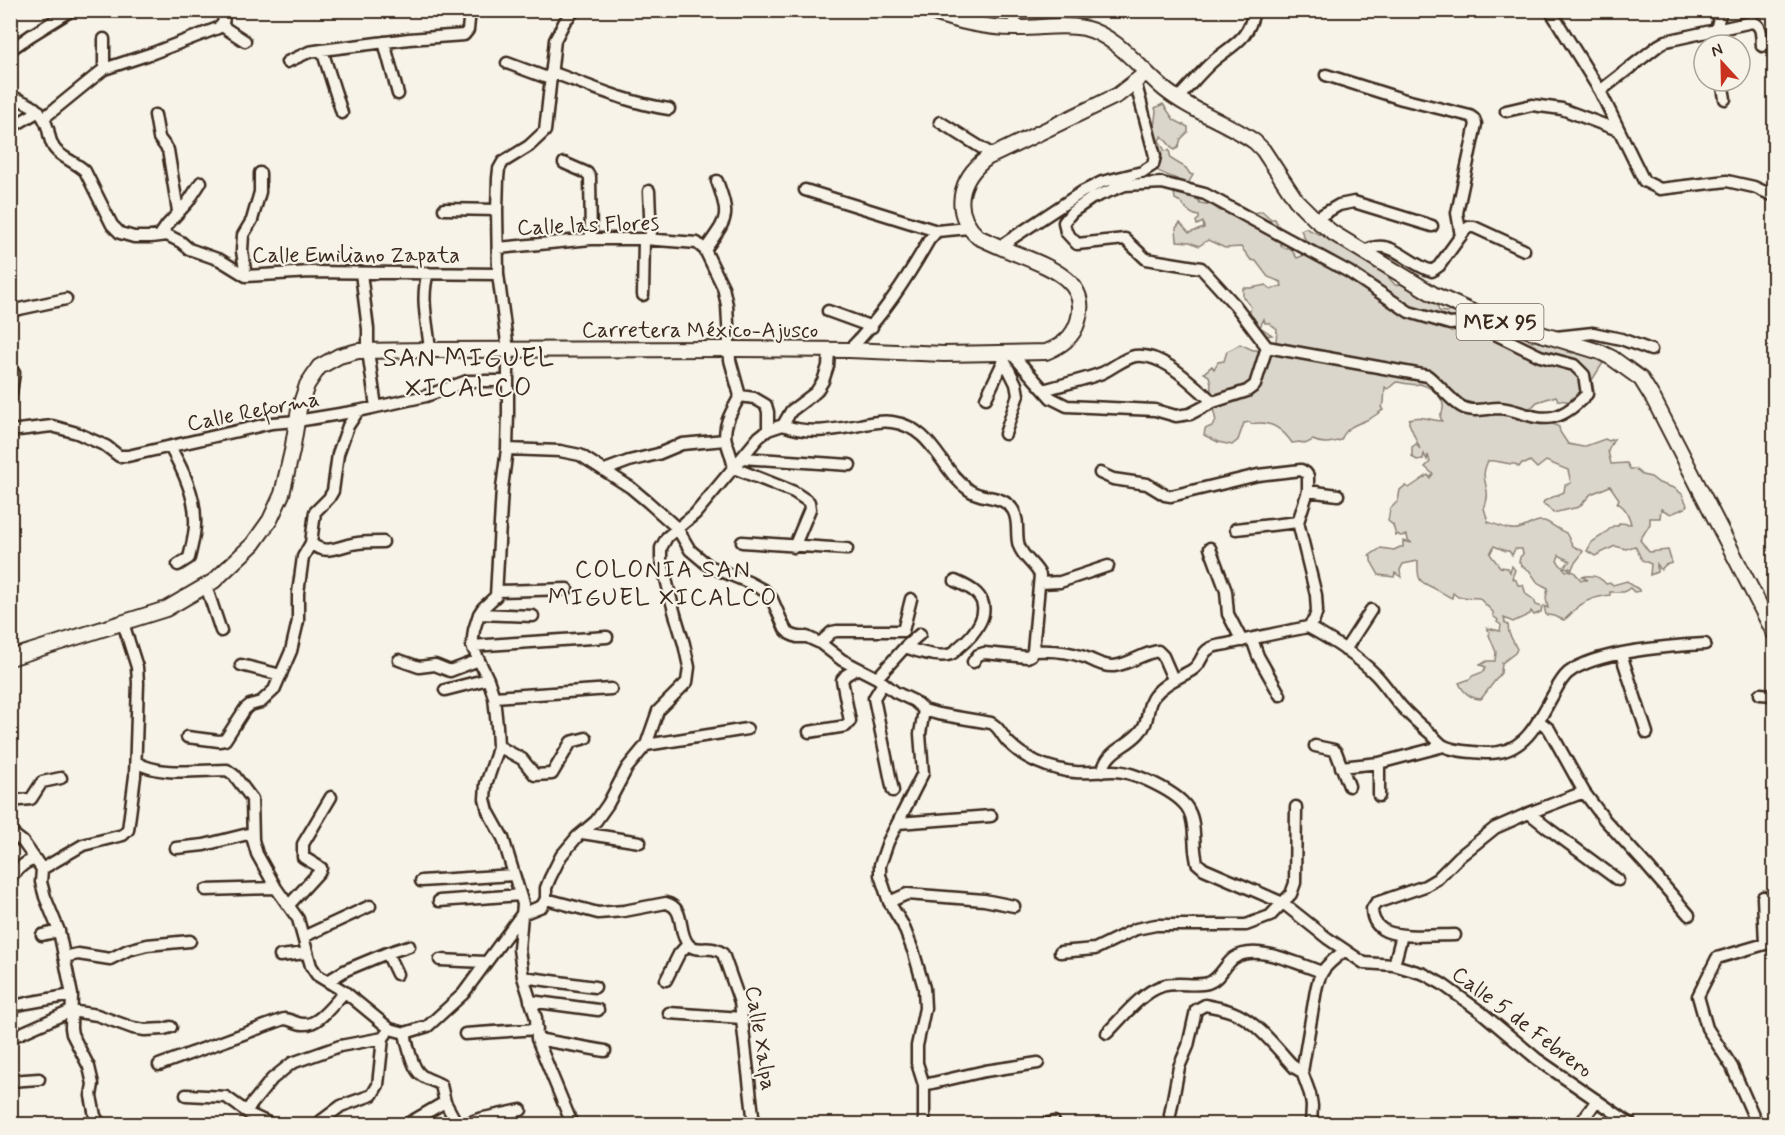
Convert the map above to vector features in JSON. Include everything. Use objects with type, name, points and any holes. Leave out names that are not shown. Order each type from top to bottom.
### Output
[{"type":"main road","name":"MEX 95","points":[[926,10],[984,27],[1085,28],[1107,39],[1141,77],[1255,142],[1263,150],[1296,201],[1315,219],[1363,252],[1433,294],[1479,315],[1606,355],[1623,364],[1641,379],[1666,422],[1774,633]]},
{"type":"main road","points":[[969,228],[961,209],[962,193],[972,171],[982,162],[1118,95],[1141,77]]},
{"type":"main road","name":"Carretera México-Ajusco","points":[[10,658],[166,609],[207,586],[253,544],[270,520],[282,494],[299,409],[307,385],[320,367],[339,356],[358,351],[730,349],[1007,355],[1046,352],[1062,345],[1075,331],[1080,314],[1078,297],[1068,280],[1054,269],[978,237],[969,228]]},
{"type":"street","points":[[10,50],[72,10]]},
{"type":"street","points":[[10,128],[42,114],[104,69],[222,26],[223,10]]},
{"type":"street","points":[[287,62],[309,52],[321,50],[465,35],[468,30],[470,10]]},
{"type":"street","points":[[573,1124],[537,1034],[536,1018],[523,977],[519,949],[523,904],[503,838],[488,812],[485,799],[486,784],[498,746],[494,697],[472,645],[479,615],[497,591],[502,488],[507,449],[508,351],[498,274],[496,210],[499,169],[503,162],[530,146],[545,131],[555,40],[558,31],[575,10]]},
{"type":"street","points":[[1010,10],[1018,28]]},
{"type":"street","points":[[1178,98],[1210,64],[1243,39],[1250,27],[1254,10]]},
{"type":"street","points":[[1550,10],[1599,91],[1644,181],[1660,189],[1727,181],[1754,187],[1774,196]]},
{"type":"street","points":[[1715,33],[1721,10]]},
{"type":"street","points":[[1599,91],[1666,41],[1752,22],[1757,23],[1760,27],[1762,46]]},
{"type":"street","points":[[222,26],[245,41]]},
{"type":"street","points":[[104,39],[104,69]]},
{"type":"street","points":[[384,42],[398,94]]},
{"type":"street","points":[[321,50],[342,113]]},
{"type":"street","points":[[507,63],[654,107],[669,109]]},
{"type":"street","points":[[1326,75],[1474,119],[1476,124],[1456,213],[1461,236]]},
{"type":"street","points":[[999,247],[1082,192],[1102,182],[1142,172],[1153,165],[1155,156],[1141,77]]},
{"type":"street","points":[[1724,93],[1725,99]]},
{"type":"street","points":[[10,96],[42,114]]},
{"type":"street","points":[[1506,111],[1532,105],[1562,110],[1618,130]]},
{"type":"street","name":"Calle Emiliano Zapata","points":[[42,114],[53,147],[85,171],[112,225],[120,232],[134,237],[167,235],[189,249],[220,261],[246,276],[310,272],[498,274]]},
{"type":"street","points":[[155,115],[159,138],[168,150],[178,211]]},
{"type":"street","points":[[940,122],[993,155]]},
{"type":"street","points":[[564,163],[587,173],[590,177],[591,239]]},
{"type":"street","points":[[246,276],[242,251],[243,235],[252,220],[260,192],[260,173]]},
{"type":"street","points":[[717,181],[726,206],[724,221],[705,250],[723,287],[727,305],[732,370],[740,396],[730,413],[725,440],[732,455],[734,468]]},
{"type":"street","points":[[160,235],[178,211],[188,202],[201,182]]},
{"type":"street","points":[[1460,306],[1473,316],[1482,326],[1493,333],[1540,356],[1574,365],[1584,375],[1587,394],[1576,405],[1556,417],[1540,419],[1500,408],[1468,410],[1458,405],[1440,385],[1428,376],[1267,346],[1201,268],[1146,260],[1125,239],[1077,244],[1066,232],[1064,222],[1092,198],[1125,185],[1162,183],[1205,194],[1349,272],[1409,312],[1450,324],[1461,324],[1473,316]]},
{"type":"street","points":[[805,190],[937,231],[969,228]]},
{"type":"street","points":[[643,295],[649,191]]},
{"type":"street","points":[[1315,219],[1339,205],[1354,202],[1432,226]]},
{"type":"street","points":[[444,209],[496,210]]},
{"type":"street","points":[[1363,252],[1373,246],[1389,248],[1422,268],[1432,271],[1439,266],[1469,227],[1474,227],[1524,250]]},
{"type":"street","points":[[849,350],[872,327],[888,306],[937,231]]},
{"type":"street","name":"Calle las Flores","points":[[498,248],[591,239],[647,239],[697,243],[705,250]]},
{"type":"street","points":[[361,273],[376,407]]},
{"type":"street","points":[[428,273],[424,284],[425,318],[430,350]]},
{"type":"street","points":[[10,311],[66,299]]},
{"type":"street","points":[[828,311],[872,327]]},
{"type":"street","points":[[1550,337],[1593,333],[1621,339],[1651,350]]},
{"type":"street","points":[[1007,355],[1052,398],[1067,406],[1155,410],[1176,416],[1190,414],[1212,402],[1247,391],[1255,385],[1267,346]]},
{"type":"street","points":[[783,425],[791,411],[816,392],[823,381],[828,366],[829,351]]},
{"type":"street","points":[[986,398],[1007,355]]},
{"type":"street","points":[[1005,434],[1018,395],[1007,355]]},
{"type":"street","points":[[1044,390],[1102,373],[1133,356],[1148,356],[1162,360],[1212,402]]},
{"type":"street","points":[[10,400],[14,373]]},
{"type":"street","name":"Calle Reforma","points":[[10,431],[52,426],[77,433],[106,446],[119,456],[128,456],[272,423],[358,411],[426,396],[467,381],[508,381]]},
{"type":"street","points":[[740,396],[754,398],[766,405],[768,430]]},
{"type":"street","points":[[187,737],[225,740],[245,708],[266,699],[281,675],[291,651],[298,621],[298,593],[303,557],[311,543],[315,512],[333,491],[338,454],[348,426],[358,411]]},
{"type":"street","points":[[247,1112],[272,1079],[292,1063],[340,1046],[428,1026],[462,994],[522,914],[542,906],[546,899],[546,888],[561,856],[596,820],[608,804],[627,768],[645,745],[658,711],[687,682],[689,667],[661,559],[661,548],[667,537],[695,514],[759,437],[768,430],[783,425],[798,431],[813,432],[890,422],[908,426],[922,435],[968,489],[976,494],[995,497],[1013,509],[1018,522],[1017,537],[1020,549],[1040,575],[1033,651],[1027,657],[984,653],[978,655],[973,662]]},
{"type":"street","points":[[605,470],[682,444],[725,440]]},
{"type":"street","points":[[170,447],[179,463],[194,504],[195,522],[189,558],[178,565]]},
{"type":"street","name":"Calle 5 de Febrero","points":[[507,449],[560,450],[580,455],[605,470],[630,486],[677,528],[690,550],[709,566],[765,591],[772,599],[784,629],[790,634],[820,643],[842,660],[880,680],[895,692],[914,701],[924,710],[996,725],[1007,742],[1017,750],[1042,764],[1059,770],[1080,773],[1126,772],[1177,798],[1190,812],[1197,863],[1204,869],[1283,903],[1344,951],[1364,963],[1394,965],[1424,974],[1443,984],[1481,1012],[1537,1059],[1631,1125]]},
{"type":"street","points":[[742,458],[850,465]]},
{"type":"street","points":[[734,468],[794,492],[808,502],[810,509],[794,547]]},
{"type":"street","points":[[1100,473],[1113,479],[1147,484],[1171,496],[1258,475],[1301,470],[1306,472],[1308,491],[1298,522],[1316,595],[1317,611],[1308,627],[1209,649],[1195,669],[1173,679],[1154,696],[1149,706],[1148,719],[1138,734],[1105,760],[1102,772]]},
{"type":"street","points":[[1308,491],[1338,495]]},
{"type":"street","points":[[1236,529],[1298,522]]},
{"type":"street","points":[[311,543],[317,549],[323,550],[357,543],[383,542]]},
{"type":"street","points":[[742,543],[847,549]]},
{"type":"street","points":[[1210,548],[1226,591],[1228,614],[1258,656],[1280,694]]},
{"type":"street","points":[[1040,583],[1060,582],[1108,566]]},
{"type":"street","points":[[905,647],[924,653],[951,654],[972,636],[984,612],[982,603],[976,592],[955,581]]},
{"type":"street","points":[[207,586],[221,631]]},
{"type":"street","points":[[497,591],[567,590]]},
{"type":"street","points":[[820,643],[832,632],[837,631],[903,631],[911,598]]},
{"type":"street","points":[[1345,650],[1371,610]]},
{"type":"street","points":[[479,615],[533,615]]},
{"type":"street","points":[[39,865],[82,845],[123,835],[128,830],[133,803],[136,762],[138,683],[137,667],[123,623]]},
{"type":"street","points":[[1308,627],[1360,660],[1377,675],[1401,706],[1444,746]]},
{"type":"street","points":[[894,791],[873,698],[880,680],[905,647],[920,634]]},
{"type":"street","points":[[472,645],[607,637]]},
{"type":"street","points":[[1341,767],[1380,763],[1444,746],[1471,752],[1496,753],[1511,749],[1525,740],[1561,680],[1569,672],[1586,664],[1621,654],[1664,647],[1705,644]]},
{"type":"street","points":[[1033,651],[1068,653],[1085,657],[1102,665],[1114,666],[1158,651],[1163,656],[1173,679]]},
{"type":"street","points":[[1621,654],[1647,733]]},
{"type":"street","points":[[399,660],[419,667],[435,665],[450,670],[479,660]]},
{"type":"street","points":[[241,665],[281,675]]},
{"type":"street","points":[[809,732],[846,726],[850,721],[842,680],[858,668]]},
{"type":"street","points":[[445,690],[488,679]]},
{"type":"street","points":[[494,697],[611,689]]},
{"type":"street","points":[[1760,694],[1774,695]]},
{"type":"street","points":[[924,710],[920,734],[923,773],[888,842],[880,865],[880,875],[889,902],[903,925],[924,988],[925,1008],[917,1046],[917,1063],[924,1085],[924,1125]]},
{"type":"street","points":[[1538,720],[1549,729],[1584,792],[1605,820],[1689,915]]},
{"type":"street","points":[[645,745],[747,729]]},
{"type":"street","points":[[498,746],[522,759],[535,775],[552,774],[571,742],[586,738]]},
{"type":"street","points":[[1315,746],[1334,750],[1349,786]]},
{"type":"street","points":[[136,762],[152,770],[227,770],[234,775],[252,799],[252,832],[257,854],[276,888],[298,919],[311,966],[317,975],[345,992],[387,1034]]},
{"type":"street","points":[[1379,796],[1380,763]]},
{"type":"street","points":[[10,801],[30,800],[42,782],[61,778]]},
{"type":"street","points":[[1455,935],[1402,934],[1384,931],[1374,921],[1372,909],[1376,903],[1425,886],[1437,879],[1495,828],[1584,792]]},
{"type":"street","points":[[289,905],[320,871],[321,868],[303,856],[303,844],[331,797]]},
{"type":"street","points":[[1060,952],[1095,949],[1136,929],[1156,925],[1246,925],[1270,916],[1291,894],[1295,883],[1296,807]]},
{"type":"street","points":[[1529,813],[1618,880]]},
{"type":"street","points":[[898,824],[991,816]]},
{"type":"street","points":[[10,832],[23,842],[39,865],[45,897],[59,931],[72,995],[72,1034],[89,1067],[93,1084],[91,1096],[95,1116],[100,1125]]},
{"type":"street","points":[[176,848],[204,845],[252,832]]},
{"type":"street","points":[[582,833],[640,842]]},
{"type":"street","points":[[10,877],[30,860],[39,865]]},
{"type":"street","points":[[421,881],[513,875]]},
{"type":"street","points":[[206,890],[276,888]]},
{"type":"street","points":[[889,902],[907,894],[984,900],[1014,906]]},
{"type":"street","points":[[439,901],[520,895]]},
{"type":"street","points":[[1757,1125],[1732,1067],[1707,1028],[1698,996],[1717,958],[1765,944],[1763,897]]},
{"type":"street","points":[[546,899],[598,913],[624,911],[666,903],[673,905],[679,912],[688,944],[679,954],[666,980]]},
{"type":"street","points":[[303,937],[370,906]]},
{"type":"street","points":[[42,935],[59,931]]},
{"type":"street","points":[[1394,965],[1402,934]]},
{"type":"street","points":[[64,957],[78,954],[110,959],[128,950],[147,945],[190,941]]},
{"type":"street","name":"Calle Xalpa","points":[[688,944],[698,949],[712,948],[723,954],[738,994],[754,1125]]},
{"type":"street","points":[[328,981],[346,970],[409,946]]},
{"type":"street","points":[[1107,1033],[1147,993],[1163,985],[1208,983],[1215,979],[1232,958],[1245,952],[1259,951],[1322,972]]},
{"type":"street","points":[[1311,1125],[1311,1100],[1302,1072],[1318,977],[1325,967],[1344,951]]},
{"type":"street","points":[[280,956],[306,953]]},
{"type":"street","points":[[387,953],[397,974]]},
{"type":"street","points":[[440,960],[485,962]]},
{"type":"street","points":[[523,977],[595,987]]},
{"type":"street","points":[[159,1065],[284,1019],[311,1024],[345,992]]},
{"type":"street","points":[[10,1007],[72,995]]},
{"type":"street","points":[[530,1001],[598,1010]]},
{"type":"street","points":[[1170,1115],[1179,1067],[1188,1046],[1196,1010],[1205,1005],[1235,1012],[1244,1018],[1295,1068],[1302,1072]]},
{"type":"street","points":[[10,1038],[71,1011],[97,1015],[145,1030],[171,1027]]},
{"type":"street","points":[[669,1013],[742,1018]]},
{"type":"street","points":[[405,1033],[417,1071],[441,1085],[445,1101],[457,1125]]},
{"type":"street","points":[[316,1125],[340,1106],[372,1095],[378,1085],[387,1034]]},
{"type":"street","points":[[465,1034],[537,1034],[605,1051]]},
{"type":"street","points":[[924,1085],[985,1071],[1038,1063]]},
{"type":"street","points":[[10,1082],[39,1079]]},
{"type":"street","points":[[186,1095],[226,1097],[271,1125]]},
{"type":"street","points":[[1580,1125],[1597,1100]]},
{"type":"street","points":[[409,1123],[445,1101]]},
{"type":"street","points":[[466,1125],[479,1119],[521,1110]]},
{"type":"shaded area","points":[[1163,104],[1174,120],[1188,127],[1188,132],[1181,139],[1178,148],[1174,150],[1162,136],[1159,140],[1165,151],[1169,150],[1171,159],[1193,175],[1189,182],[1200,203],[1212,205],[1229,215],[1245,215],[1262,211],[1271,219],[1275,219],[1281,232],[1278,237],[1281,245],[1284,248],[1290,248],[1297,258],[1307,254],[1310,250],[1301,230],[1305,228],[1337,244],[1379,250],[1384,272],[1395,285],[1436,288],[1435,299],[1439,311],[1447,312],[1469,307],[1472,334],[1488,330],[1490,325],[1500,329],[1509,327],[1532,342],[1548,338],[1568,345],[1567,352],[1573,353],[1580,350],[1601,360],[1603,363],[1592,380],[1594,392],[1573,402],[1558,400],[1556,396],[1537,402],[1526,409],[1540,414],[1559,427],[1568,444],[1583,447],[1605,439],[1609,441],[1614,439],[1608,451],[1611,464],[1627,463],[1630,469],[1635,469],[1642,475],[1651,477],[1682,494],[1687,505],[1685,508],[1671,514],[1661,509],[1660,518],[1650,518],[1650,524],[1640,540],[1649,552],[1668,550],[1672,563],[1665,565],[1661,570],[1657,564],[1657,572],[1650,575],[1651,564],[1642,560],[1635,546],[1626,549],[1615,546],[1595,556],[1587,551],[1592,542],[1613,526],[1618,526],[1619,523],[1631,524],[1624,509],[1617,503],[1619,499],[1610,486],[1591,494],[1579,507],[1553,513],[1543,504],[1544,501],[1564,492],[1565,485],[1571,483],[1568,470],[1546,461],[1537,468],[1530,461],[1522,463],[1519,467],[1515,464],[1488,461],[1484,475],[1487,501],[1484,508],[1488,522],[1505,528],[1517,529],[1538,521],[1546,522],[1566,533],[1573,546],[1583,551],[1572,569],[1564,567],[1570,561],[1559,555],[1557,561],[1566,571],[1574,572],[1581,580],[1588,580],[1582,577],[1595,576],[1606,584],[1613,585],[1627,581],[1640,591],[1634,592],[1630,588],[1624,592],[1610,592],[1610,595],[1585,602],[1564,620],[1546,615],[1544,606],[1548,608],[1546,598],[1548,588],[1538,583],[1529,570],[1519,562],[1523,554],[1522,549],[1515,549],[1512,555],[1509,551],[1494,546],[1490,554],[1500,567],[1508,568],[1510,572],[1512,566],[1515,570],[1512,578],[1518,585],[1523,585],[1526,594],[1534,600],[1536,605],[1542,607],[1541,612],[1534,615],[1531,611],[1530,614],[1513,622],[1504,618],[1517,649],[1515,653],[1502,663],[1501,673],[1481,699],[1474,698],[1465,692],[1459,683],[1483,672],[1486,667],[1480,665],[1487,661],[1495,661],[1496,652],[1487,628],[1500,631],[1501,625],[1493,616],[1493,612],[1479,598],[1458,597],[1453,593],[1452,598],[1422,582],[1418,575],[1418,561],[1403,564],[1400,570],[1401,577],[1395,573],[1394,577],[1379,575],[1369,556],[1381,548],[1394,550],[1403,547],[1403,541],[1412,543],[1408,540],[1407,535],[1398,534],[1396,536],[1393,525],[1388,521],[1390,509],[1398,501],[1400,490],[1405,486],[1409,488],[1428,475],[1430,478],[1433,474],[1425,467],[1430,462],[1428,455],[1427,460],[1424,454],[1423,459],[1417,460],[1412,457],[1412,447],[1416,444],[1420,449],[1409,419],[1442,421],[1440,416],[1443,411],[1442,401],[1435,392],[1420,384],[1396,382],[1388,389],[1385,387],[1384,403],[1381,407],[1383,410],[1349,428],[1341,440],[1331,443],[1320,443],[1313,440],[1305,444],[1292,443],[1274,426],[1263,423],[1251,424],[1250,422],[1244,423],[1238,440],[1232,445],[1218,442],[1204,435],[1205,429],[1216,421],[1213,408],[1216,407],[1209,376],[1204,373],[1212,366],[1214,369],[1218,362],[1224,361],[1227,351],[1240,344],[1257,350],[1259,354],[1266,353],[1270,345],[1276,342],[1277,329],[1265,323],[1264,319],[1260,327],[1272,335],[1264,336],[1251,326],[1254,318],[1249,315],[1251,307],[1243,297],[1243,288],[1266,285],[1271,289],[1282,286],[1281,282],[1268,277],[1241,247],[1225,248],[1208,240],[1199,246],[1190,242],[1177,241],[1176,228],[1180,223],[1189,233],[1204,228],[1203,222],[1197,225],[1196,221],[1199,216],[1175,199],[1174,192],[1180,189],[1177,179],[1157,170],[1159,165],[1152,166],[1155,108]]},
{"type":"district","name":"SAN MIGUEL XICALCO","points":[[469,372]]},
{"type":"district","name":"COLONIA SAN MIGUEL XICALCO","points":[[663,583]]}]
